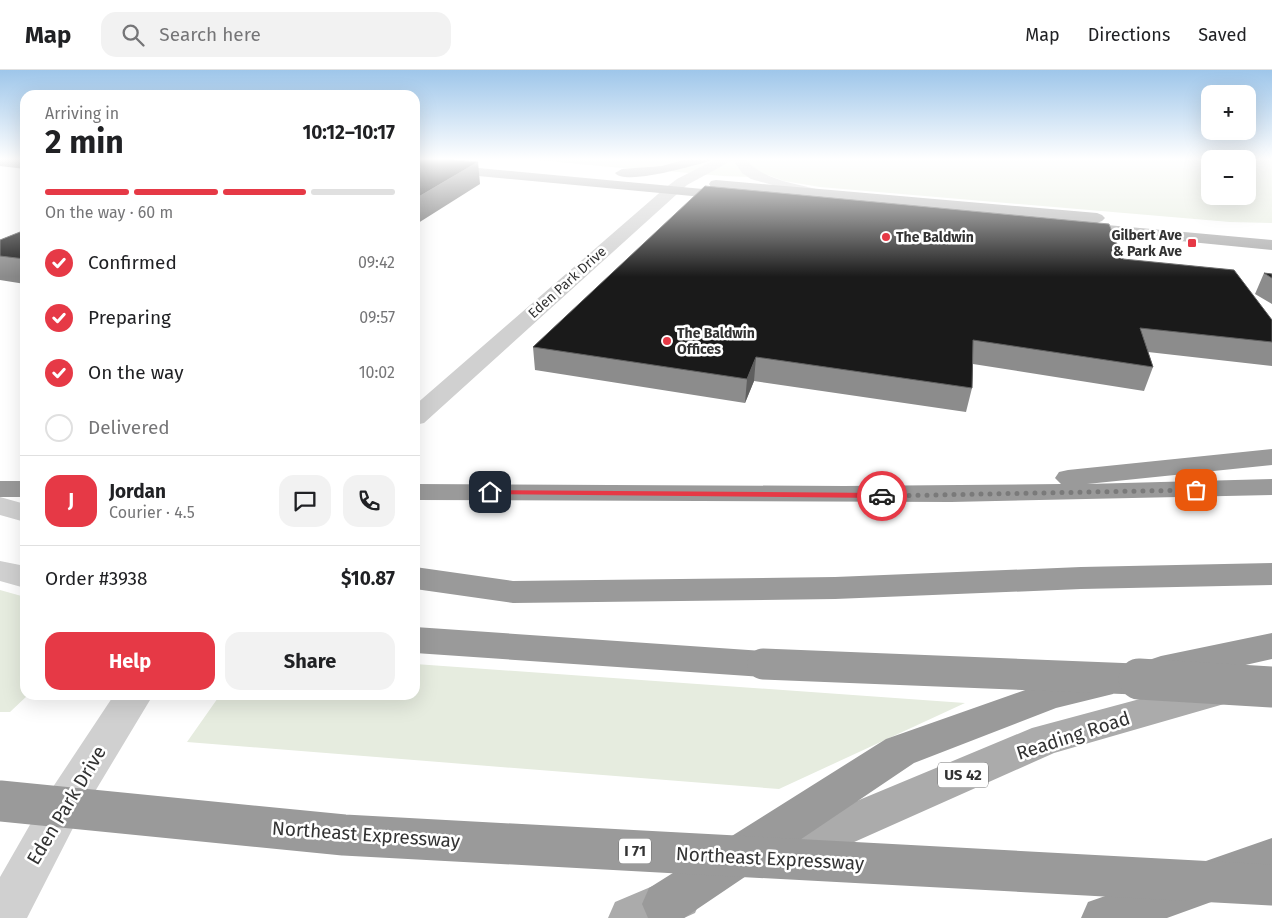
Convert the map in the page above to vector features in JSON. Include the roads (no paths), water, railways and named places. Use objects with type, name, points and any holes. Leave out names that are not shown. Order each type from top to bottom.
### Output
[{"type":"highway","points":[[902,496],[1272,457]]},
{"type":"highway","points":[[420,492],[902,496],[1138,492],[1272,487]]},
{"type":"highway","points":[[0,489],[20,489]]},
{"type":"highway","points":[[420,579],[522,592],[835,588],[1081,578],[1272,574]]},
{"type":"highway","points":[[420,640],[763,664],[1088,676],[1272,687]]},
{"type":"highway","points":[[648,911],[900,752],[1050,695],[1272,646]]},
{"type":"highway","name":"Northeast Expressway","points":[[0,802],[344,835],[1272,885]]},
{"type":"highway","points":[[1104,918],[1272,859]]},
{"type":"main road","points":[[793,198],[1272,245]]},
{"type":"main road","points":[[869,198],[1272,232]]},
{"type":"main road","name":"Reading Road","points":[[648,911],[1046,739],[1272,677]]},
{"type":"street","name":"Eden Park Drive","points":[[420,414],[663,198]]},
{"type":"street","points":[[0,506],[20,512]]},
{"type":"street","points":[[0,571],[20,576]]},
{"type":"street","name":"Eden Park Drive","points":[[2,918],[58,815],[131,700]]},
{"type":"place","name":"The Baldwin","points":[[886,237]]},
{"type":"place","name":"Gilbert Ave & Park Ave","points":[[1192,243]]},
{"type":"place","name":"The Baldwin Offices","points":[[667,341]]}]
